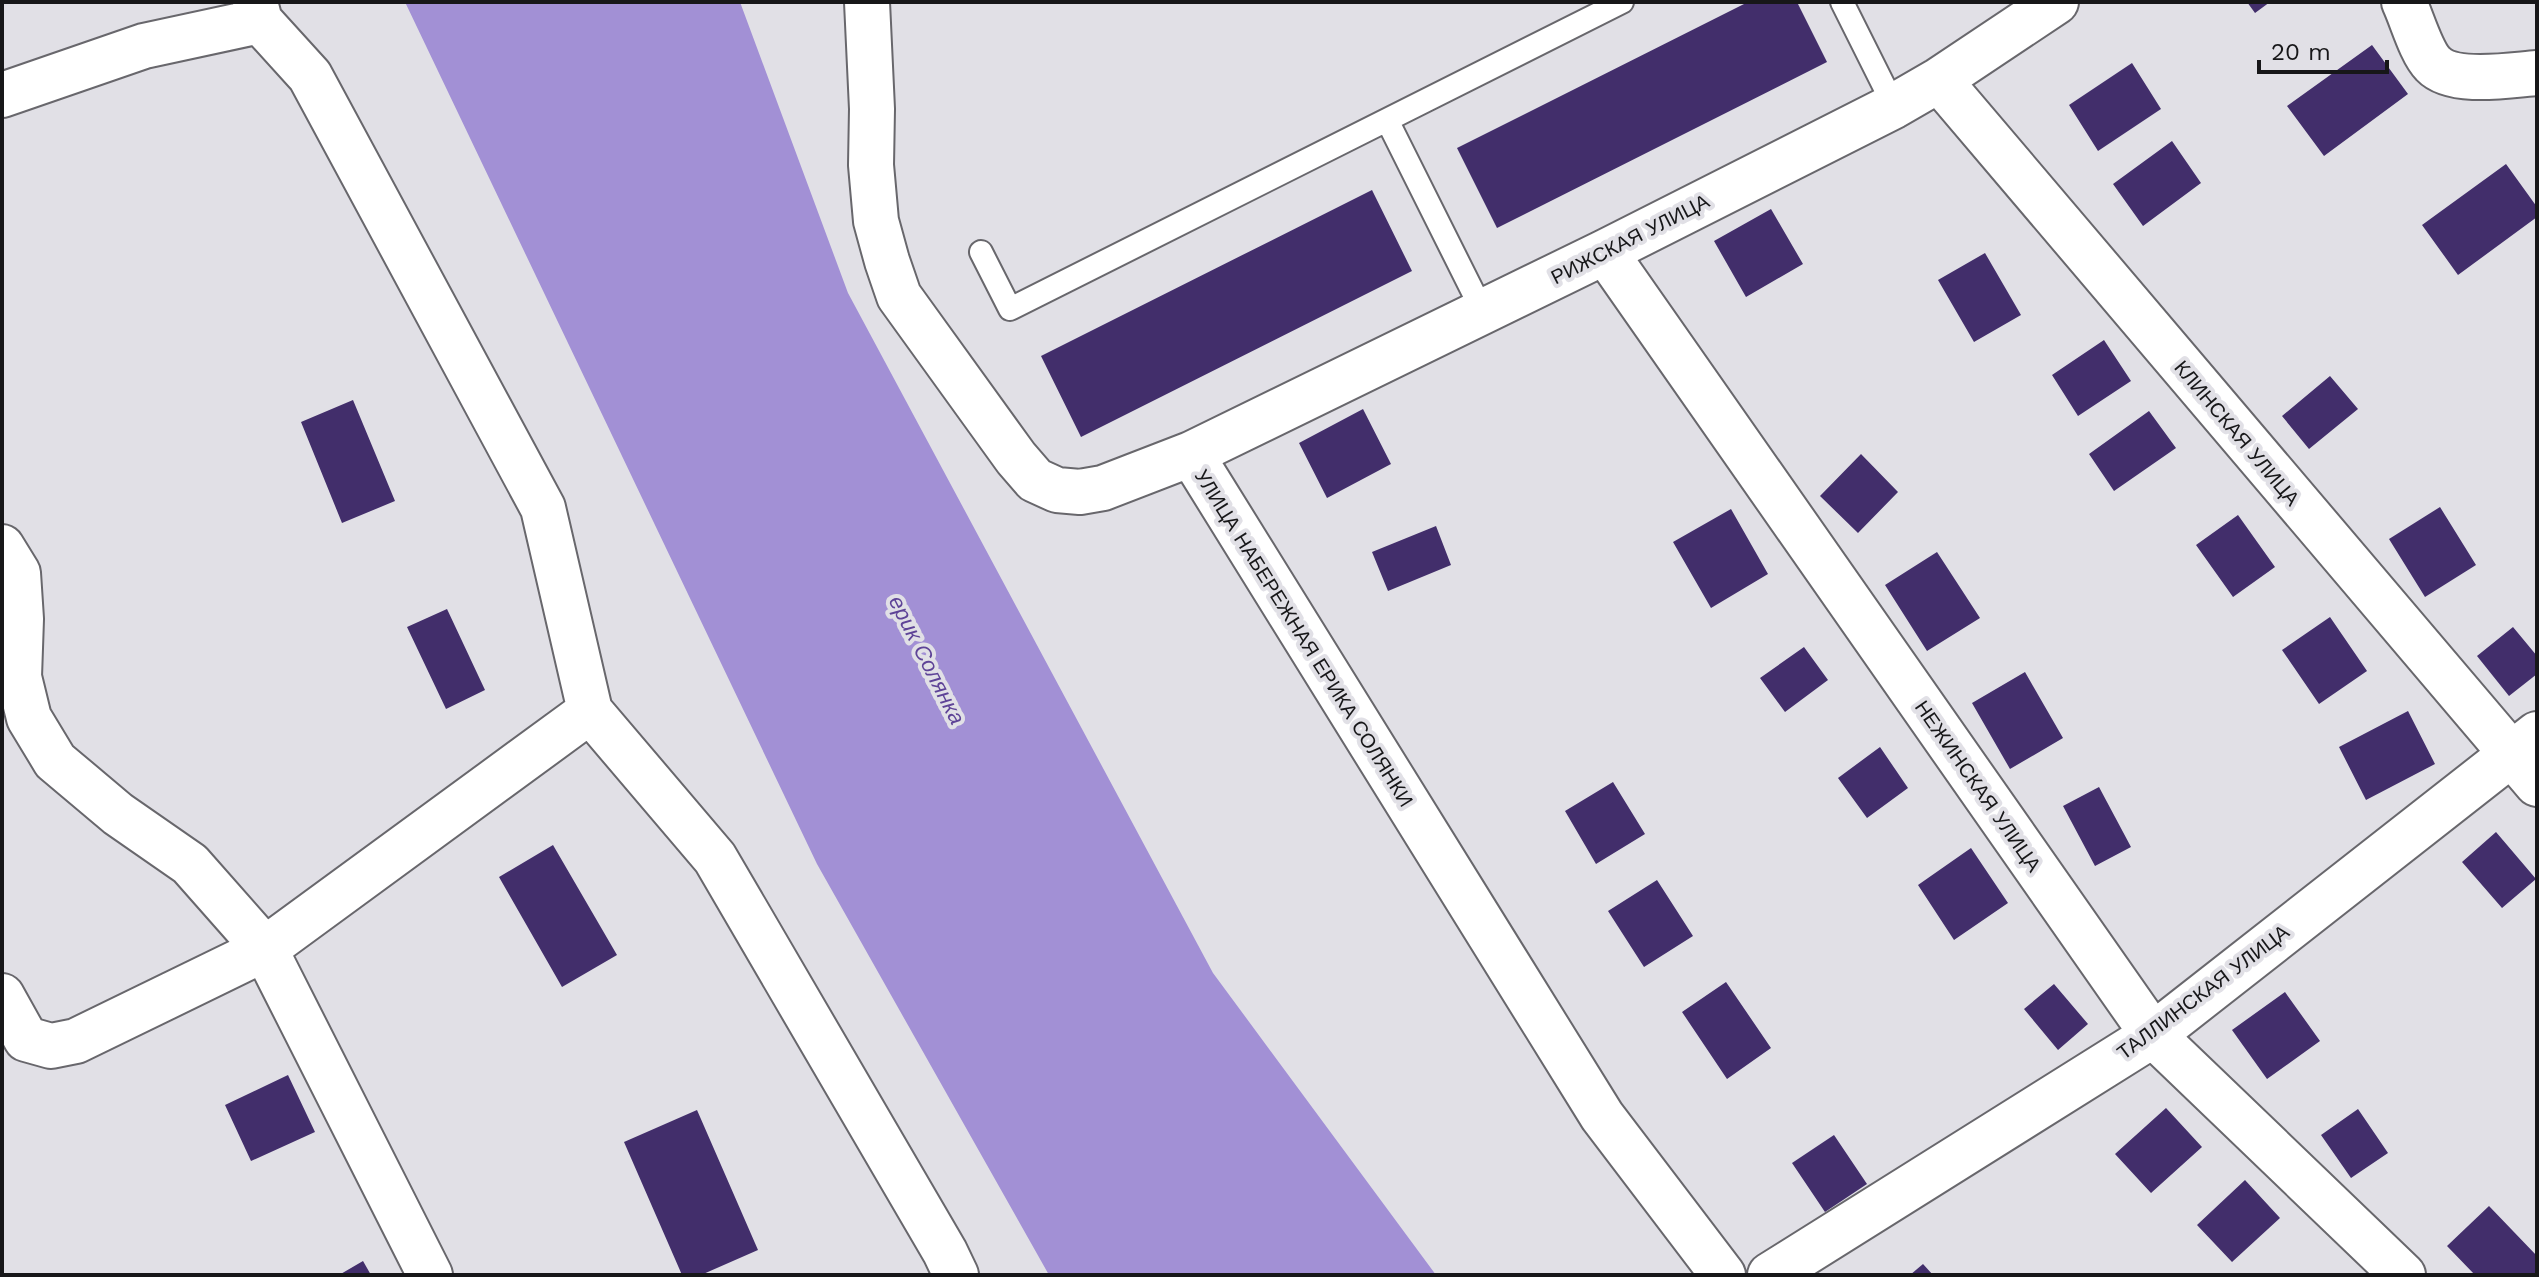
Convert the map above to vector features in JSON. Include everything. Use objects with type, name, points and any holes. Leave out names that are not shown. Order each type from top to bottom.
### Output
[{"type":"street","name":"УЛИЦА НАБЕРЕЖНАЯ ЕРИКА СОЛЯНКИ","points":[[867,2],[871,165],[876,221],[899,296],[1035,480],[1057,490],[1080,492],[1103,488],[1191,454],[1602,1116],[1723,1275]]},
{"type":"street","name":"РИЖСКАЯ УЛИЦА","points":[[1191,454],[1605,252],[1894,106],[1939,80],[2056,2]]},
{"type":"street","points":[[2404,2],[2431,63],[2442,72],[2483,77],[2537,73]]},
{"type":"street","points":[[2,95],[144,46],[258,12],[310,76],[543,508],[590,711],[715,858],[956,1275]]},
{"type":"street","name":"КЛИНСКАЯ УЛИЦА","points":[[1939,80],[2528,757]]},
{"type":"street","name":"НЕЖИНСКАЯ УЛИЦА","points":[[1605,252],[2153,1035],[2403,1275]]},
{"type":"street","points":[[2,547],[18,573],[21,619],[19,677],[29,718],[55,761],[118,814],[190,864],[265,949],[430,1275]]},
{"type":"street","points":[[2,996],[26,1039],[38,1044],[64,1045],[265,949],[590,711]]},
{"type":"street","name":"ТАЛЛИНСКАЯ УЛИЦА","points":[[1770,1275],[2153,1035],[2528,757]]},
{"type":"lane","points":[[981,252],[1010,309],[1622,2]]},
{"type":"lane","points":[[1842,2],[1894,106]]},
{"type":"lane","points":[[1387,120],[1483,312]]},
{"type":"water","name":"ерик Солянка","points":[[405,2],[740,2],[848,293],[1213,973],[1436,1275],[1049,1275],[817,864]]},
{"type":"building","points":[[1748,2],[1797,2],[1827,62],[1497,228],[1457,148]]},
{"type":"building","points":[[2247,2],[2270,2],[2255,13]]},
{"type":"building","points":[[2372,45],[2408,94],[2324,156],[2287,106]]},
{"type":"building","points":[[2132,63],[2161,109],[2098,151],[2069,105]]},
{"type":"building","points":[[2172,141],[2201,183],[2143,226],[2113,184]]},
{"type":"building","points":[[2506,164],[2537,207],[2537,217],[2458,275],[2422,225]]},
{"type":"building","points":[[1372,190],[1412,271],[1081,437],[1041,356]]},
{"type":"building","points":[[1771,209],[1803,264],[1746,297],[1714,241]]},
{"type":"building","points":[[1985,253],[2021,315],[1974,342],[1938,280]]},
{"type":"building","points":[[2104,340],[2131,381],[2078,416],[2052,375]]},
{"type":"building","points":[[2330,376],[2358,409],[2309,449],[2282,416]]},
{"type":"building","points":[[353,400],[395,501],[342,523],[301,422]]},
{"type":"building","points":[[1363,409],[1391,464],[1327,498],[1299,443]]},
{"type":"building","points":[[2149,411],[2176,448],[2114,491],[2089,454]]},
{"type":"building","points":[[1861,454],[1898,492],[1858,533],[1820,496]]},
{"type":"building","points":[[2440,507],[2476,565],[2425,597],[2389,539]]},
{"type":"building","points":[[1731,509],[1768,574],[1711,608],[1673,542]]},
{"type":"building","points":[[2238,515],[2275,567],[2233,597],[2196,545]]},
{"type":"building","points":[[1436,526],[1451,565],[1388,591],[1372,552]]},
{"type":"building","points":[[1937,552],[1980,618],[1927,651],[1885,585]]},
{"type":"building","points":[[447,609],[485,690],[446,709],[407,627]]},
{"type":"building","points":[[2330,617],[2367,671],[2319,704],[2282,650]]},
{"type":"building","points":[[2513,627],[2537,656],[2537,674],[2509,696],[2477,656]]},
{"type":"building","points":[[1804,647],[1828,680],[1785,712],[1760,678]]},
{"type":"building","points":[[2025,672],[2063,738],[2010,769],[1972,703]]},
{"type":"building","points":[[2408,711],[2435,764],[2366,800],[2339,747]]},
{"type":"building","points":[[1880,747],[1908,788],[1867,818],[1838,778]]},
{"type":"building","points":[[1613,782],[1645,834],[1596,864],[1565,811]]},
{"type":"building","points":[[2099,787],[2131,847],[2095,866],[2063,806]]},
{"type":"building","points":[[2496,832],[2536,879],[2502,908],[2462,862]]},
{"type":"building","points":[[553,845],[617,955],[562,987],[499,877]]},
{"type":"building","points":[[1971,848],[2008,903],[1954,940],[1918,885]]},
{"type":"building","points":[[1657,880],[1693,936],[1644,967],[1608,911]]},
{"type":"building","points":[[1726,982],[1771,1048],[1727,1079],[1682,1012]]},
{"type":"building","points":[[2054,984],[2088,1024],[2058,1050],[2024,1009]]},
{"type":"building","points":[[2285,992],[2320,1041],[2267,1079],[2232,1030]]},
{"type":"building","points":[[288,1075],[315,1132],[251,1161],[225,1105]]},
{"type":"building","points":[[2166,1108],[2202,1147],[2151,1193],[2115,1154]]},
{"type":"building","points":[[2358,1109],[2388,1153],[2351,1178],[2321,1135]]},
{"type":"building","points":[[697,1110],[758,1250],[701,1275],[682,1275],[624,1142]]},
{"type":"building","points":[[1834,1135],[1867,1184],[1825,1212],[1792,1163]]},
{"type":"building","points":[[2245,1180],[2280,1218],[2232,1262],[2197,1225]]},
{"type":"building","points":[[2489,1206],[2537,1256],[2537,1275],[2475,1275],[2447,1246]]},
{"type":"building","points":[[363,1261],[371,1275],[339,1275]]},
{"type":"building","points":[[1923,1264],[1933,1275],[1910,1275]]}]
